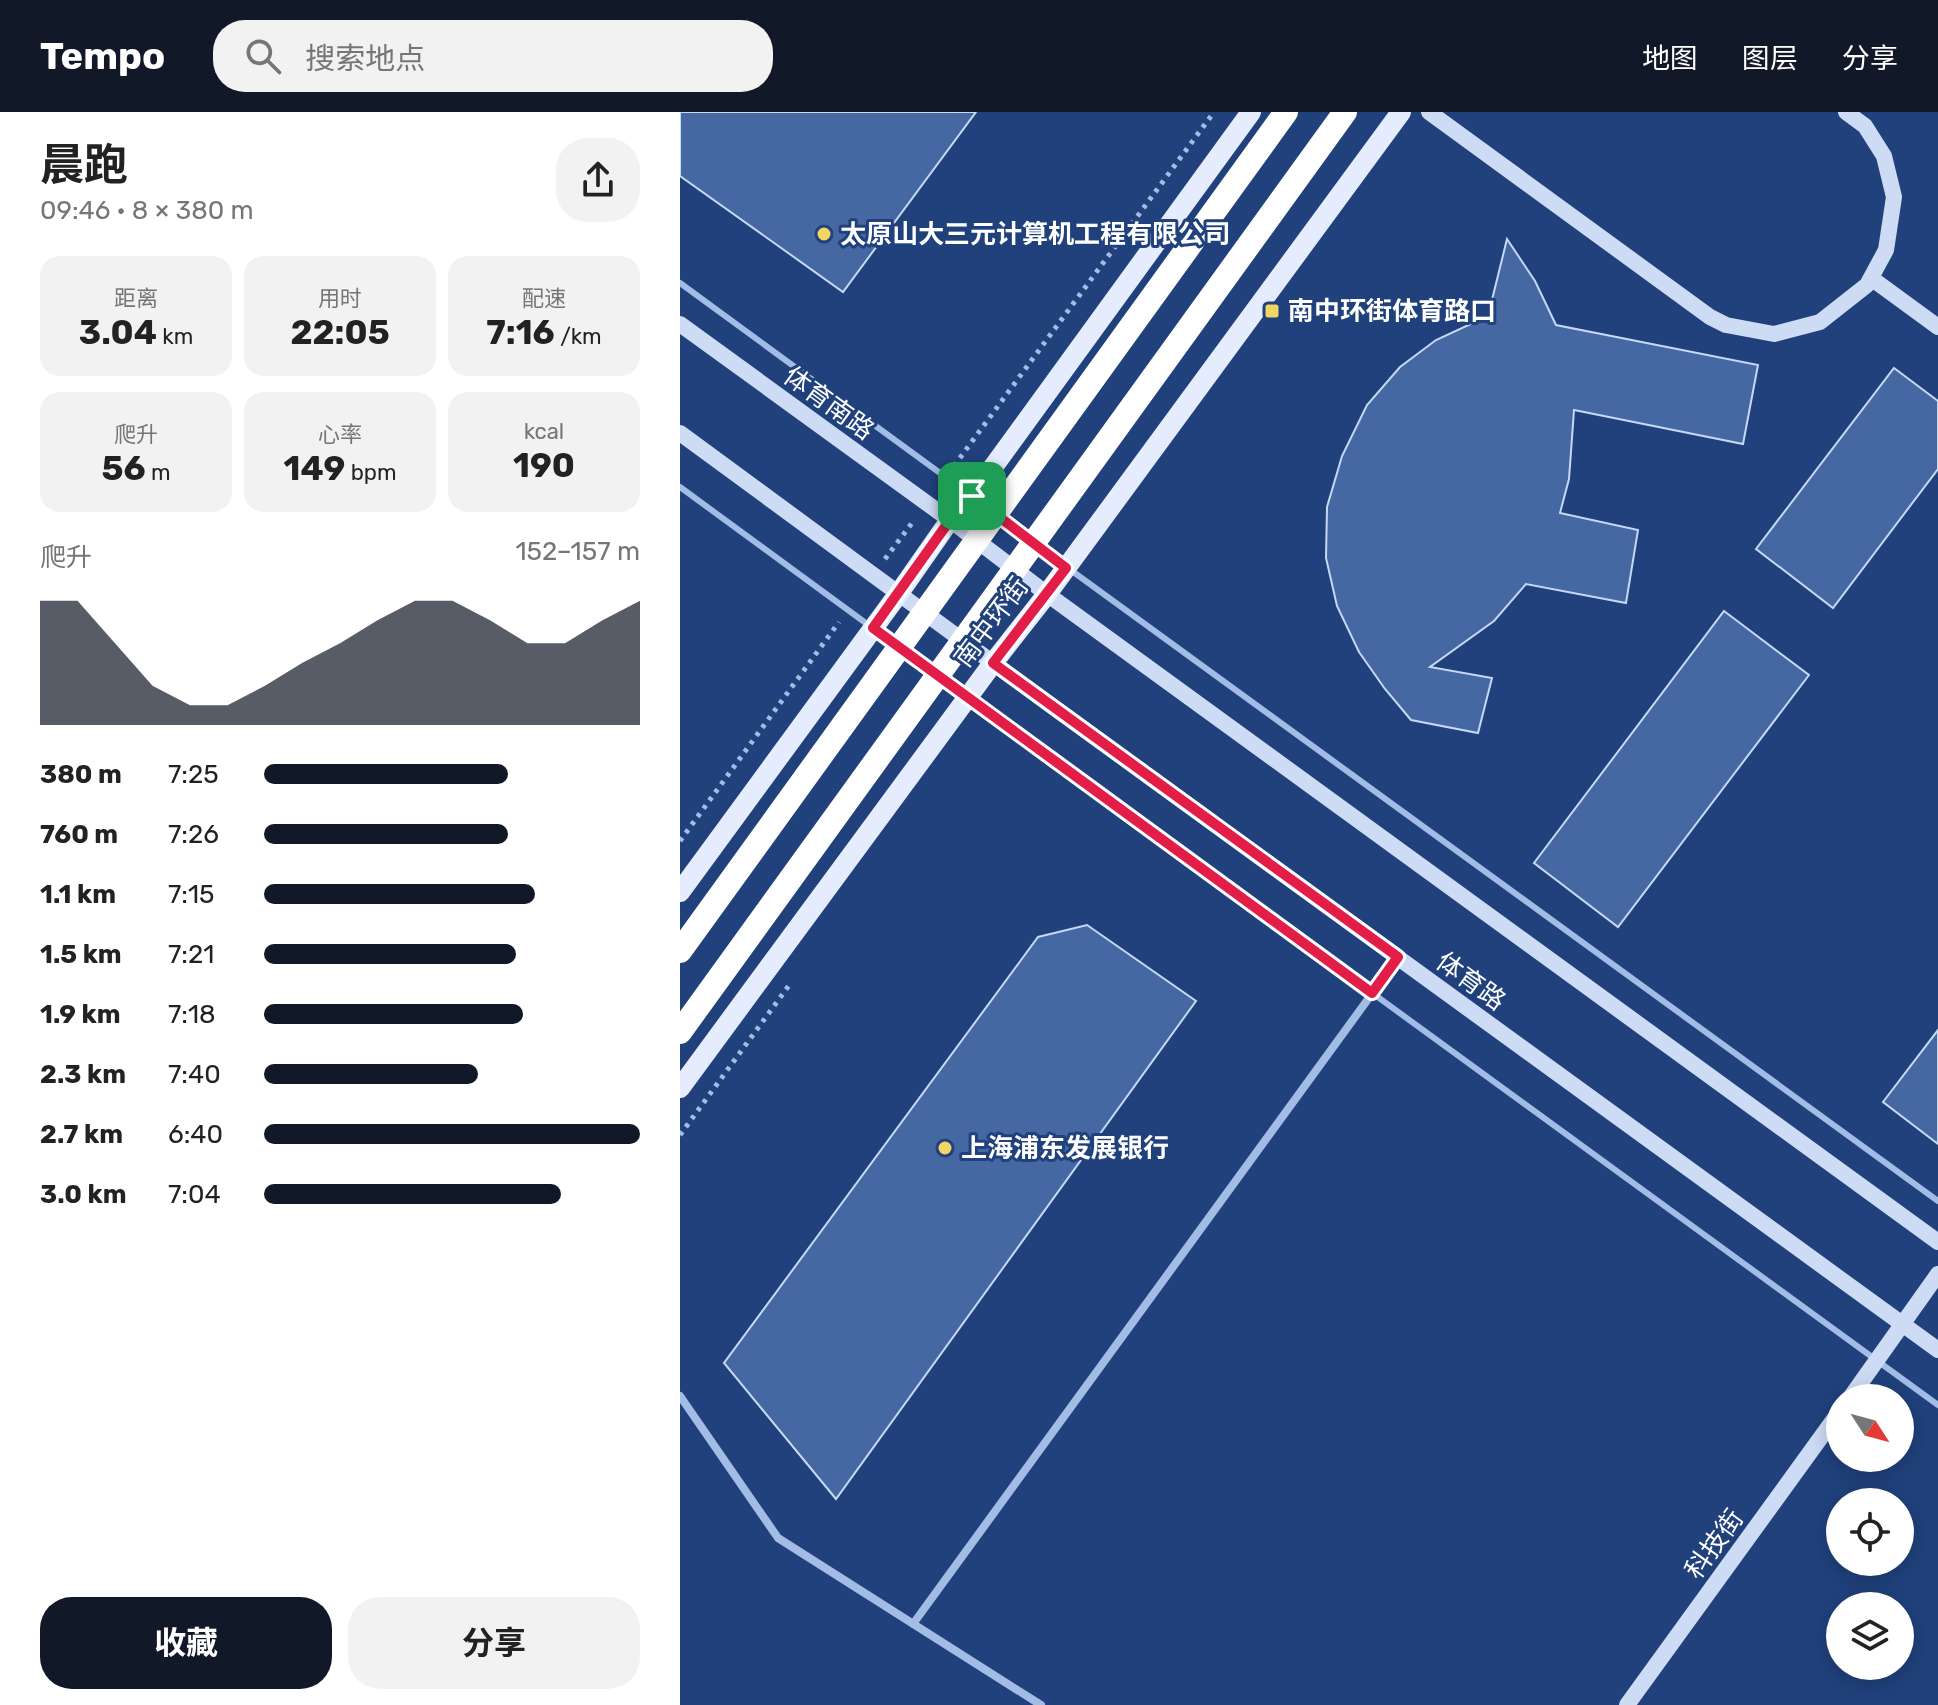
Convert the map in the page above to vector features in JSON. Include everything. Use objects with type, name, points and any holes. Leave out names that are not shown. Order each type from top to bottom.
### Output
[{"type":"highway","points":[[680,951],[1286,112]]},
{"type":"highway","name":"南中环街","points":[[680,1032],[1345,112]]},
{"type":"main road","points":[[680,892],[1251,112]]},
{"type":"main road","name":"南中环街","points":[[680,1088],[1401,112]]},
{"type":"main road","points":[[1429,112],[1710,317],[1726,325],[1774,334],[1820,322],[1867,285],[1886,250],[1894,197],[1884,156],[1865,126],[1846,112]]},
{"type":"main road","points":[[1871,278],[1938,327]]},
{"type":"main road","name":"体育南路","points":[[680,324],[950,520]]},
{"type":"main road","points":[[680,433],[899,593]]},
{"type":"main road","points":[[950,520],[1047,594],[1938,1242]]},
{"type":"main road","name":"体育路","points":[[899,593],[1938,1350]]},
{"type":"main road","points":[[1860,1384],[1938,1274]]},
{"type":"main road","name":"科技街","points":[[1627,1705],[1826,1430]]},
{"type":"street","points":[[913,1624],[1398,957]]},
{"type":"street","points":[[680,1396],[778,1538],[1041,1705]]},
{"type":"lane","points":[[680,283],[1066,568],[1938,1201]]},
{"type":"lane","points":[[680,487],[1938,1405]]},
{"type":"building","name":"太原山大三元计算机工程有限公司","points":[[680,112],[976,112],[843,292],[680,176]]},
{"type":"building","points":[[1507,239],[1535,281],[1556,325],[1758,365],[1743,444],[1574,410],[1569,479],[1560,513],[1638,530],[1626,603],[1526,584],[1494,621],[1430,667],[1492,678],[1478,733],[1411,720],[1359,652],[1337,606],[1326,558],[1327,507],[1342,456],[1367,405],[1400,367],[1436,340],[1488,316]]},
{"type":"building","points":[[1894,368],[1938,401],[1938,469],[1833,608],[1756,549]]},
{"type":"building","points":[[1724,611],[1809,675],[1618,927],[1534,863]]},
{"type":"building","points":[[1087,925],[1196,1001],[836,1499],[724,1363],[1038,937]]},
{"type":"building","points":[[1938,1030],[1938,1144],[1883,1102]]},
{"type":"place","name":"太原山大三元计算机工程有限公司","points":[[824,234]]},
{"type":"place","name":"南中环街体育路口","points":[[1272,311]]},
{"type":"place","name":"上海浦东发展银行","points":[[945,1148]]},
{"type":"route","points":[[972,496],[1066,568],[993,663],[1398,957],[1372,993],[873,628],[950,520],[972,496]]}]
